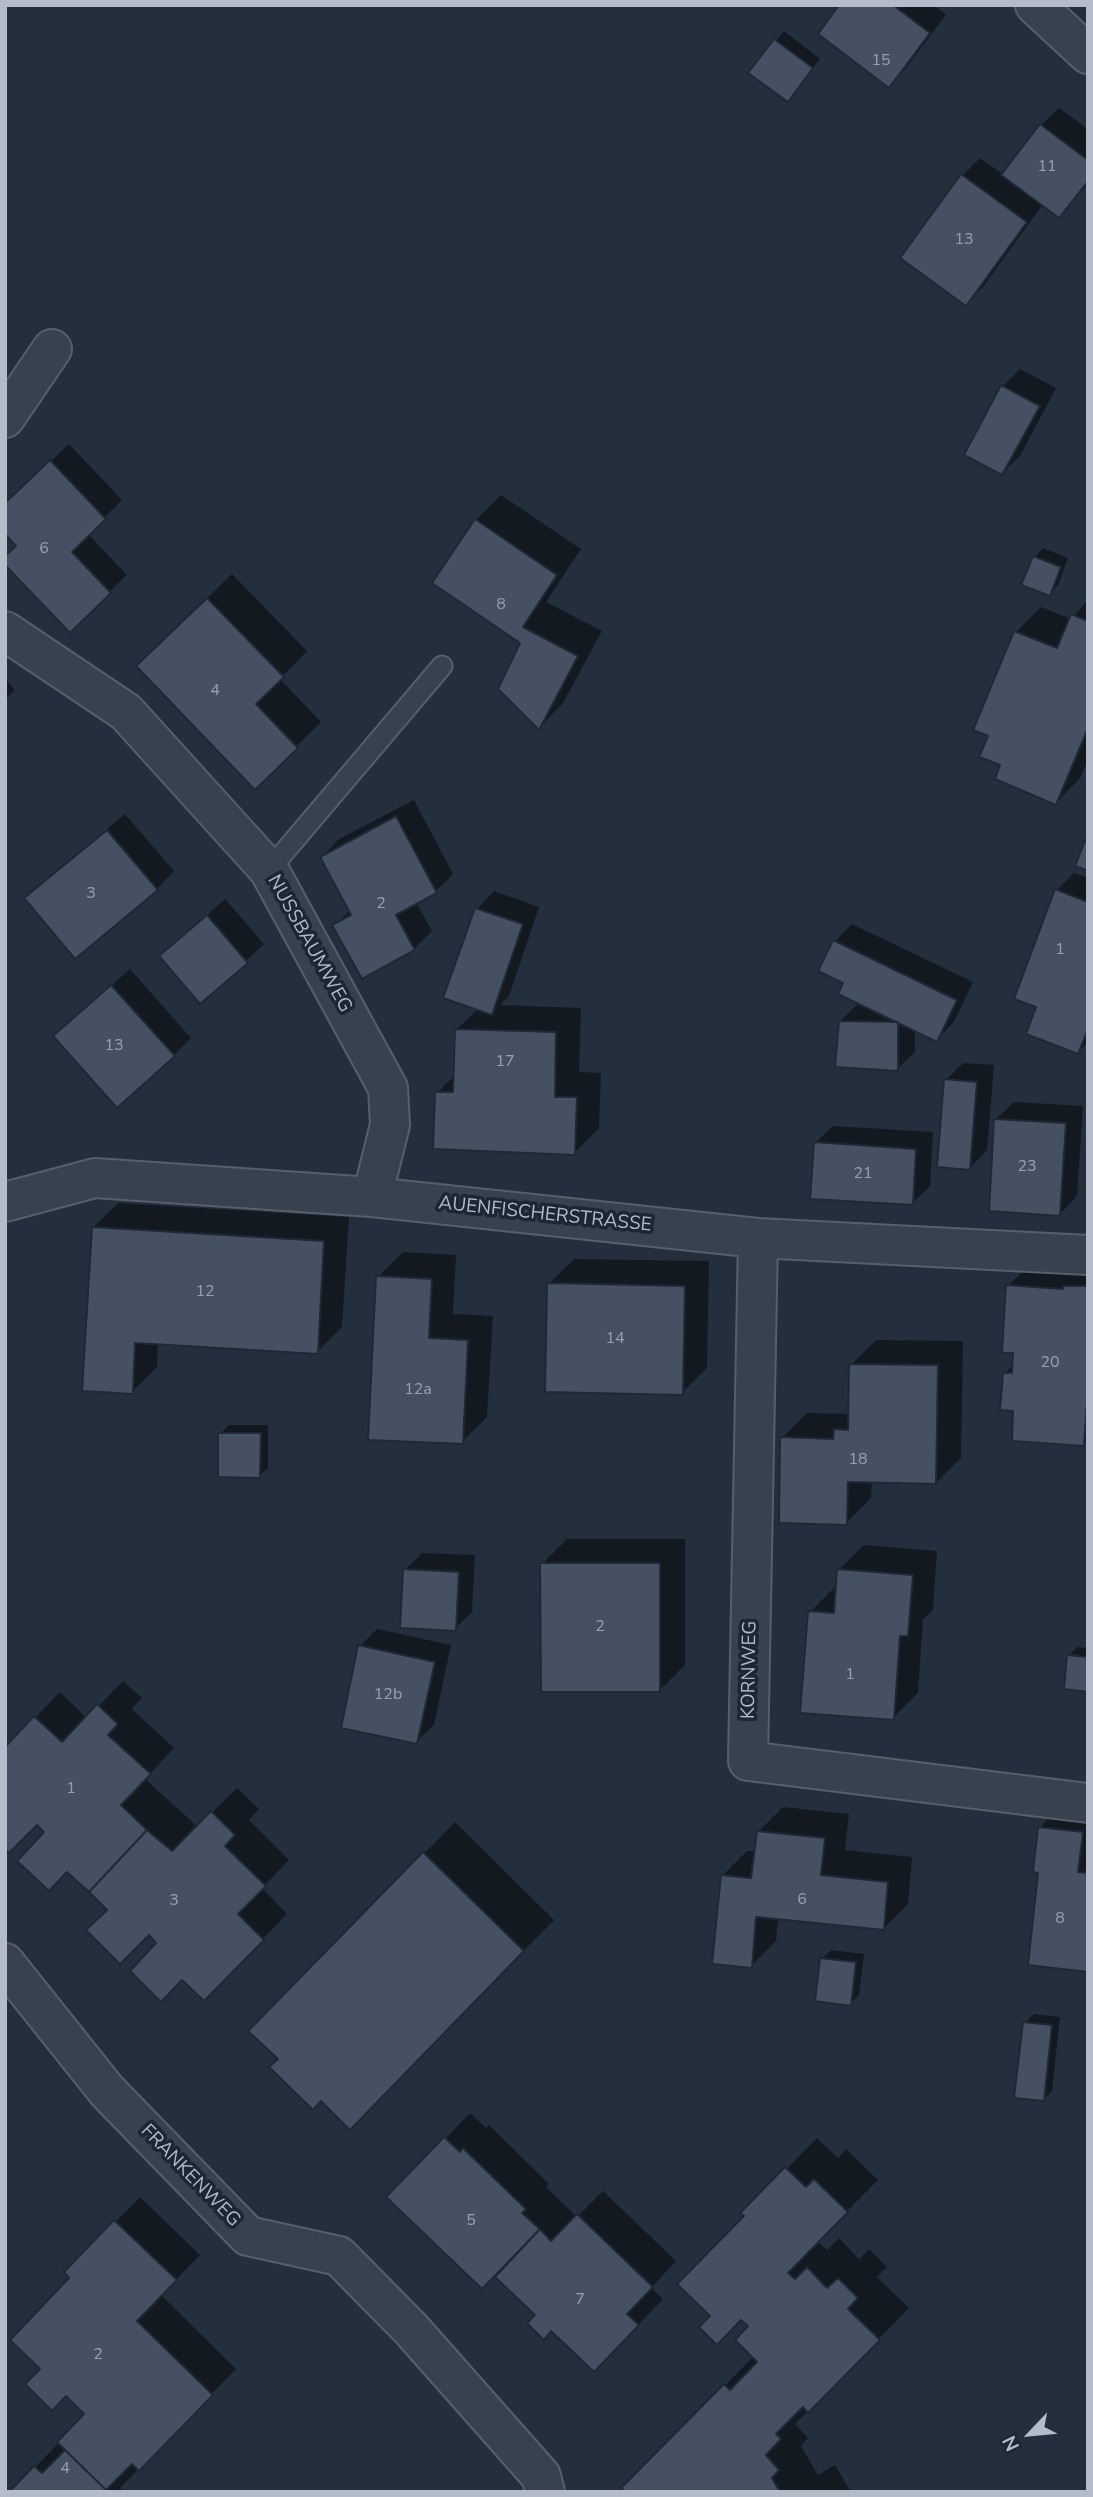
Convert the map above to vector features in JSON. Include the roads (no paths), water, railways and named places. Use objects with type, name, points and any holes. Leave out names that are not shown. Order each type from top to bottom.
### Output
[{"type":"street","points":[[1035,5],[1088,54]]},
{"type":"street","points":[[5,418],[52,349]]},
{"type":"street","name":"NUSSBAUMWEG","points":[[5,631],[126,712],[269,870],[388,1088],[390,1125],[372,1197]]},
{"type":"street","name":"AUENFISCHERSTRASSE","points":[[5,1202],[95,1178],[372,1197],[758,1238],[1088,1255]]},
{"type":"street","name":"KORNWEG","points":[[758,1238],[748,1761],[1088,1803]]},
{"type":"street","name":"FRANKENWEG","points":[[5,1963],[107,2091],[248,2236],[339,2256],[411,2329],[541,2476],[545,2492]]},
{"type":"lane","points":[[269,870],[442,666]]}]
